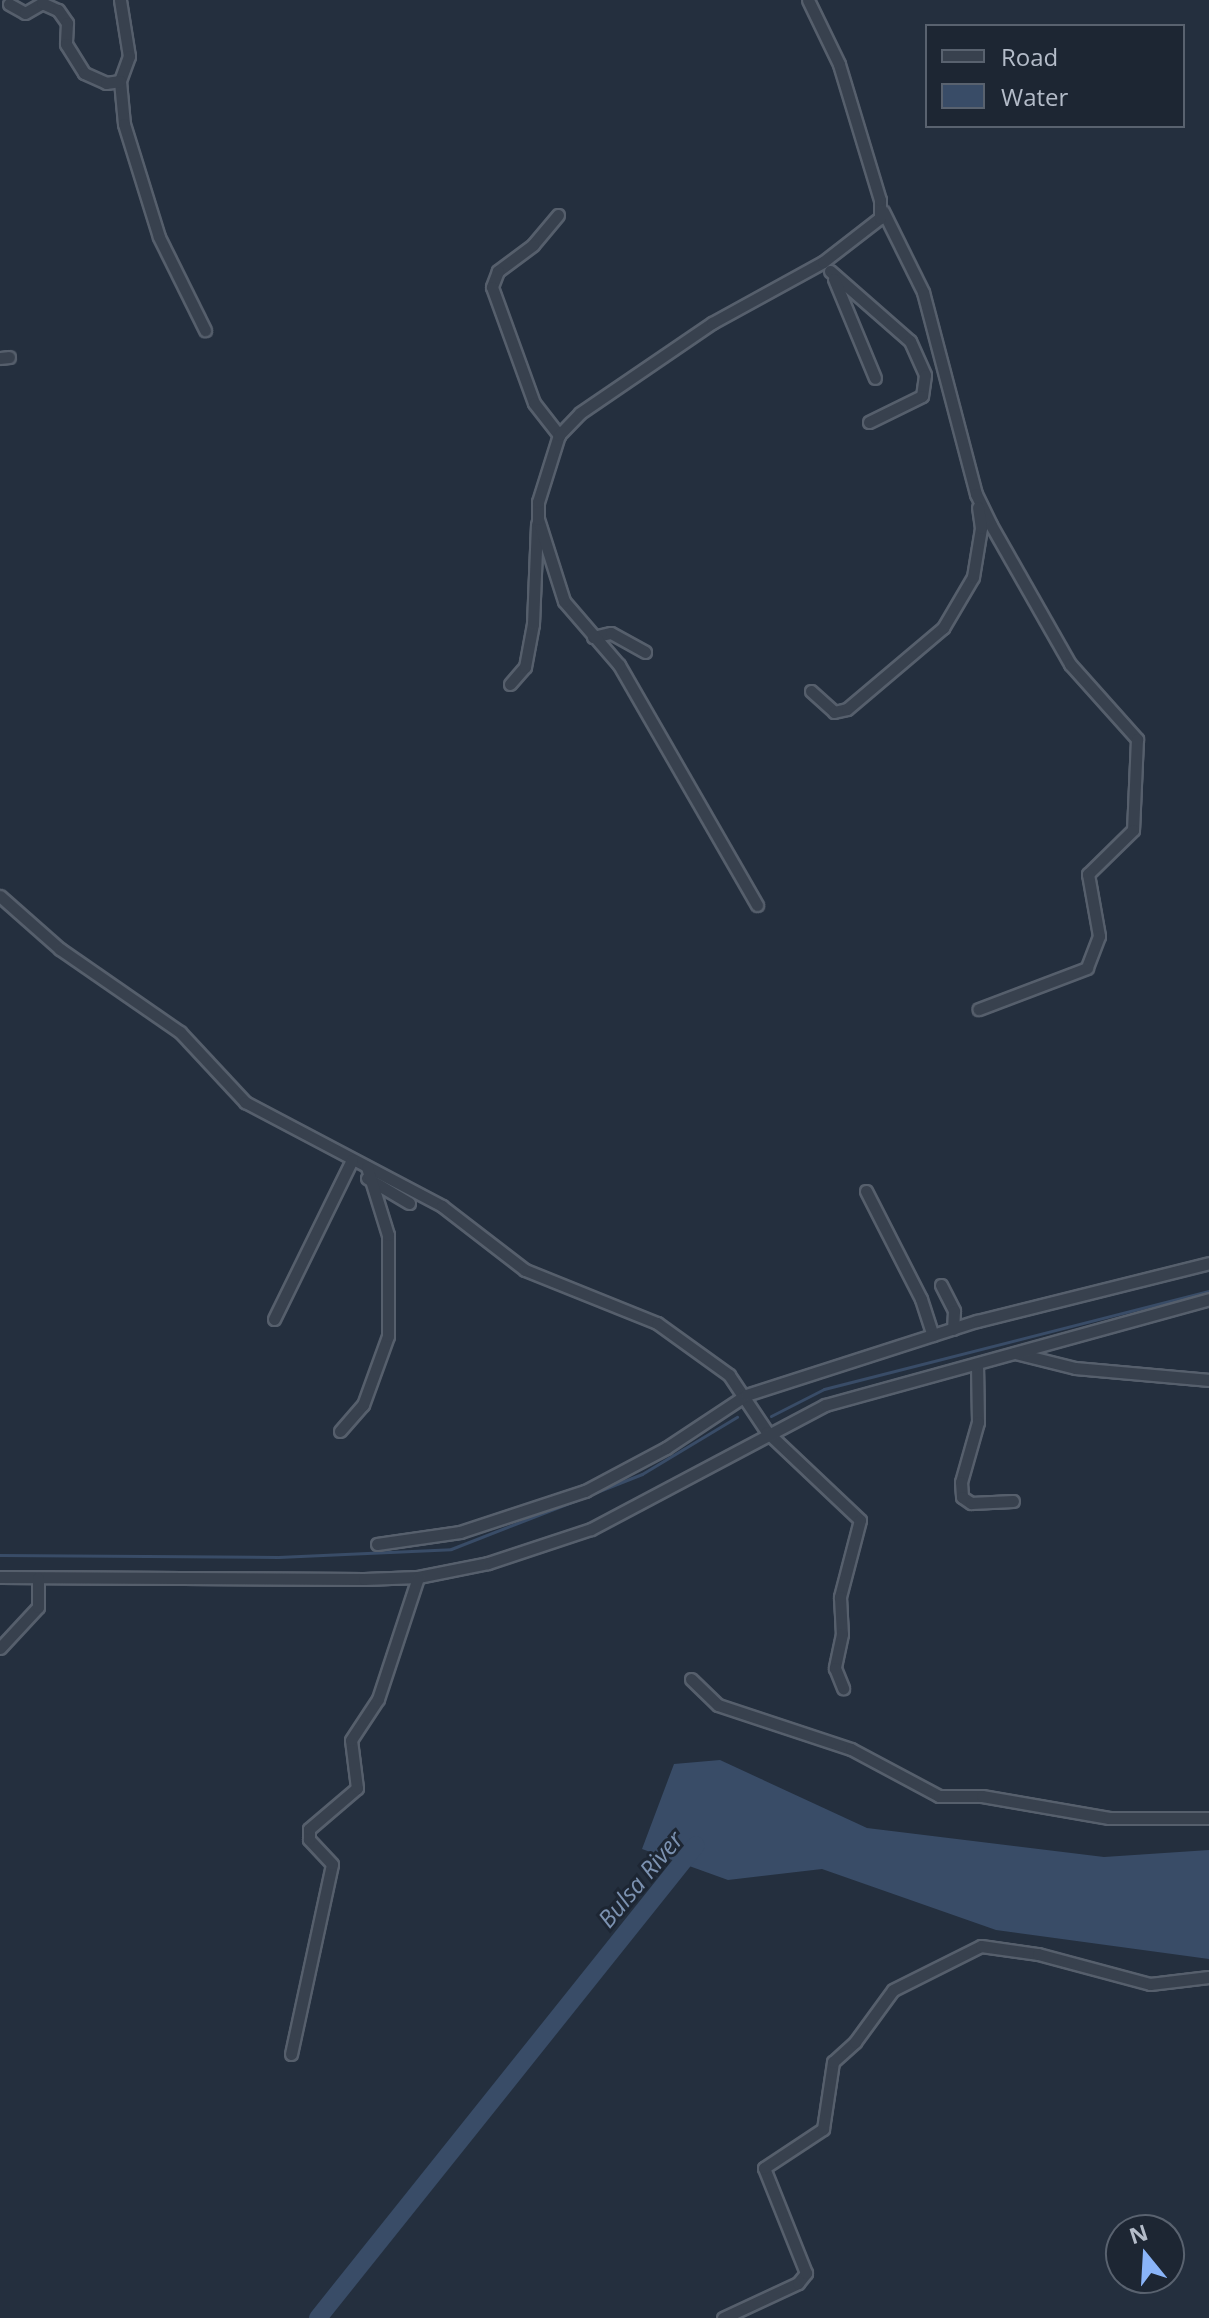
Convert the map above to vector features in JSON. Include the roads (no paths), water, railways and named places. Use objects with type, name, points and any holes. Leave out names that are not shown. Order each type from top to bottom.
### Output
[{"type":"street","points":[[120,0],[129,56],[120,81],[124,124],[156,226],[205,330]]},
{"type":"street","points":[[808,0],[839,64],[883,211],[923,292],[976,494],[981,528],[973,577],[943,628],[847,709],[834,712],[811,691]]},
{"type":"street","points":[[9,4],[25,13],[42,3],[58,10],[67,23],[66,44],[84,73],[106,83],[120,81]]},
{"type":"street","points":[[510,684],[525,667],[533,624],[538,519],[544,472],[559,435],[580,413],[712,323],[826,267],[883,211]]},
{"type":"street","points":[[558,215],[533,245],[498,271],[492,287],[534,403],[559,435]]},
{"type":"street","points":[[826,267],[875,378]]},
{"type":"street","points":[[826,267],[910,341],[925,375],[922,396],[869,422]]},
{"type":"street","points":[[976,494],[1070,664],[1101,703],[1133,732],[1137,744],[1132,770],[1133,830],[1088,874],[1099,936],[1087,968],[979,1009]]},
{"type":"street","points":[[538,519],[564,601],[629,682],[757,905]]},
{"type":"street","points":[[593,637],[611,633],[645,652]]},
{"type":"street","points":[[0,896],[60,949],[180,1032],[245,1102],[352,1160],[409,1203]]},
{"type":"street","points":[[274,1319],[352,1160]]},
{"type":"street","points":[[367,1173],[442,1206],[525,1270],[657,1323],[700,1351],[746,1395],[767,1432],[860,1520],[840,1597],[842,1634],[835,1668],[843,1688]]},
{"type":"street","points":[[340,1431],[363,1405],[388,1336],[388,1235],[367,1173]]},
{"type":"street","points":[[866,1191],[921,1299],[933,1335]]},
{"type":"street","points":[[377,1544],[460,1532],[585,1491],[666,1448],[746,1395],[953,1329],[1209,1263]]},
{"type":"street","points":[[941,1285],[954,1311],[953,1329]]},
{"type":"street","points":[[0,1577],[418,1577],[500,1560],[581,1533],[767,1432],[851,1396],[1209,1299]]},
{"type":"street","points":[[1015,1353],[1075,1368],[1209,1380]]},
{"type":"street","points":[[977,1364],[978,1422],[961,1482],[962,1497],[971,1503],[1013,1501]]},
{"type":"street","points":[[291,2054],[332,1864],[309,1839],[309,1829],[357,1788],[351,1740],[378,1699],[418,1577]]},
{"type":"street","points":[[0,1648],[38,1607],[38,1578]]},
{"type":"street","points":[[691,1679],[718,1705],[851,1749],[939,1796],[982,1796],[1109,1818],[1209,1818]]},
{"type":"street","points":[[723,2318],[798,2283],[806,2273],[764,2168],[823,2129],[833,2062],[855,2042],[893,1990],[981,1946],[1038,1954],[1150,1984],[1209,1977]]},
{"type":"water","points":[[720,1760],[867,1828],[1104,1857],[1209,1850],[1209,1959],[996,1930],[822,1869],[728,1880],[642,1849],[674,1764]]},
{"type":"waterway","points":[[771,1416],[824,1389],[1209,1291]]},
{"type":"waterway","points":[[589,1495],[642,1474],[737,1417]]},
{"type":"waterway","points":[[0,1555],[278,1557],[451,1549],[582,1498]]},
{"type":"waterway","name":"Bulsa River","points":[[318,2318],[696,1845]]}]
